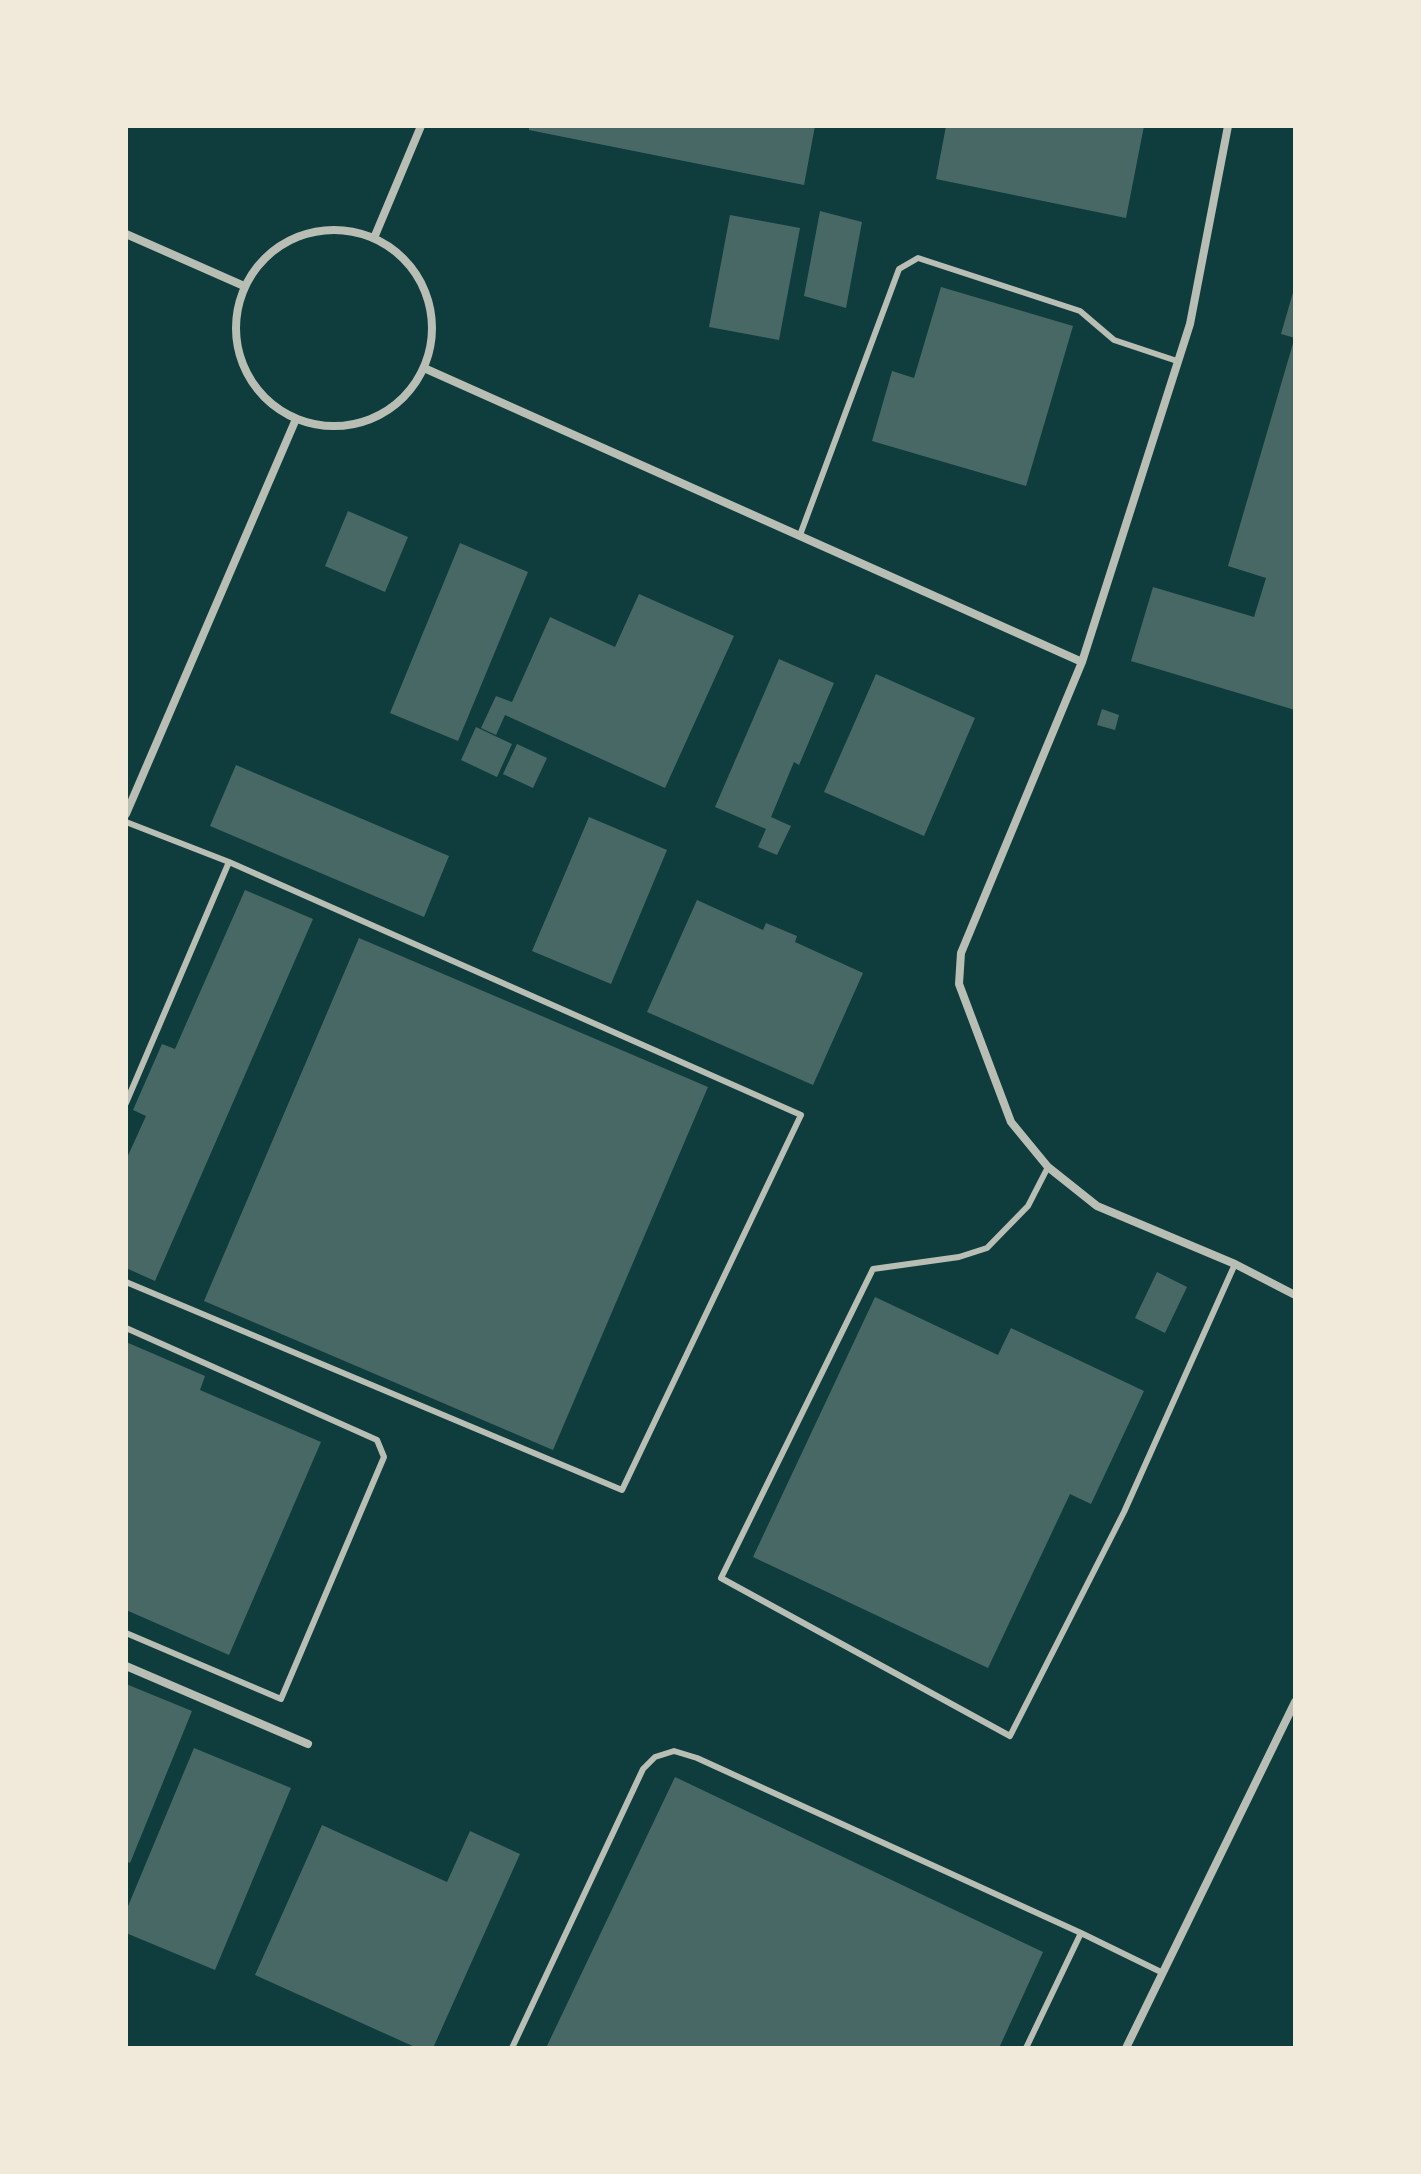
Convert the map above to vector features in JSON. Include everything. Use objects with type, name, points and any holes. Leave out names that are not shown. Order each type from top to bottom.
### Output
[{"type":"street","points":[[374,238],[421,126]]},
{"type":"street","points":[[1228,126],[1190,324],[1082,662],[961,953],[959,984],[1011,1122],[1048,1167],[1097,1206],[1235,1264],[1295,1295]]},
{"type":"street","points":[[345,230],[374,238],[400,255],[419,279],[430,308],[432,338],[424,368],[407,394],[384,413],[356,424],[325,426],[296,419],[269,402],[249,378],[237,348],[236,316],[244,286],[261,261],[285,242],[314,231],[345,230]]},
{"type":"street","points":[[126,234],[244,286]]},
{"type":"street","points":[[424,368],[1082,662]]},
{"type":"street","points":[[126,814],[296,419]]},
{"type":"street","points":[[126,1666],[308,1744]]},
{"type":"street","points":[[1126,2048],[1295,1702]]},
{"type":"lane","points":[[800,535],[899,269],[918,258],[1080,311],[1114,340],[1177,361]]},
{"type":"lane","points":[[126,822],[229,862],[801,1115],[622,1490],[126,1282]]},
{"type":"lane","points":[[126,1103],[229,862]]},
{"type":"lane","points":[[1048,1167],[1028,1206],[987,1248],[959,1257],[873,1269],[721,1578],[1010,1736],[1124,1512],[1235,1264]]},
{"type":"lane","points":[[126,1328],[377,1440],[384,1457],[281,1699],[126,1633]]},
{"type":"lane","points":[[512,2048],[643,1769],[655,1757],[674,1751],[697,1758],[1163,1973]]},
{"type":"lane","points":[[1026,2048],[1081,1933]]},
{"type":"building","points":[[529,126],[815,126],[804,185],[529,130]]},
{"type":"building","points":[[946,126],[1144,126],[1126,218],[936,179]]},
{"type":"building","points":[[820,211],[862,222],[846,308],[804,296]]},
{"type":"building","points":[[730,215],[800,228],[779,340],[709,327]]},
{"type":"building","points":[[941,287],[1073,326],[1026,486],[872,441],[892,371],[914,378]]},
{"type":"building","points":[[1295,289],[1295,338],[1281,334]]},
{"type":"building","points":[[1294,340],[1295,710],[1131,661],[1153,587],[1254,617],[1266,578],[1228,566]]},
{"type":"building","points":[[348,511],[408,537],[385,592],[325,566]]},
{"type":"building","points":[[460,543],[528,572],[458,741],[390,713]]},
{"type":"building","points":[[639,594],[734,636],[665,788],[505,715],[496,735],[481,728],[496,696],[512,702],[550,617],[615,647]]},
{"type":"building","points":[[779,659],[834,683],[799,765],[794,762],[771,817],[791,826],[777,855],[758,847],[766,829],[715,807]]},
{"type":"building","points":[[876,674],[975,718],[924,836],[824,792]]},
{"type":"building","points":[[1102,709],[1119,715],[1115,730],[1097,725]]},
{"type":"building","points":[[476,727],[512,744],[497,777],[461,760]]},
{"type":"building","points":[[517,744],[547,758],[533,788],[503,774]]},
{"type":"building","points":[[236,765],[449,856],[424,917],[210,826]]},
{"type":"building","points":[[589,817],[667,850],[611,984],[532,951]]},
{"type":"building","points":[[245,890],[313,919],[155,1281],[126,1268],[126,1160],[146,1116],[133,1110],[162,1044],[175,1049]]},
{"type":"building","points":[[697,900],[763,930],[766,923],[797,936],[795,942],[863,973],[813,1085],[647,1012]]},
{"type":"building","points":[[359,938],[708,1087],[553,1450],[204,1301]]},
{"type":"building","points":[[1157,1272],[1187,1287],[1165,1333],[1135,1318]]},
{"type":"building","points":[[875,1297],[998,1355],[1011,1328],[1144,1391],[1091,1504],[1070,1494],[988,1668],[753,1557]]},
{"type":"building","points":[[126,1342],[205,1376],[200,1390],[321,1442],[229,1655],[126,1610]]},
{"type":"building","points":[[126,1684],[192,1711],[130,1863],[126,1861]]},
{"type":"building","points":[[194,1748],[291,1788],[215,1970],[126,1933],[126,1911]]},
{"type":"building","points":[[675,1777],[1043,1952],[999,2048],[546,2048]]},
{"type":"building","points":[[322,1825],[447,1882],[470,1831],[520,1854],[433,2048],[417,2048],[255,1975]]}]
